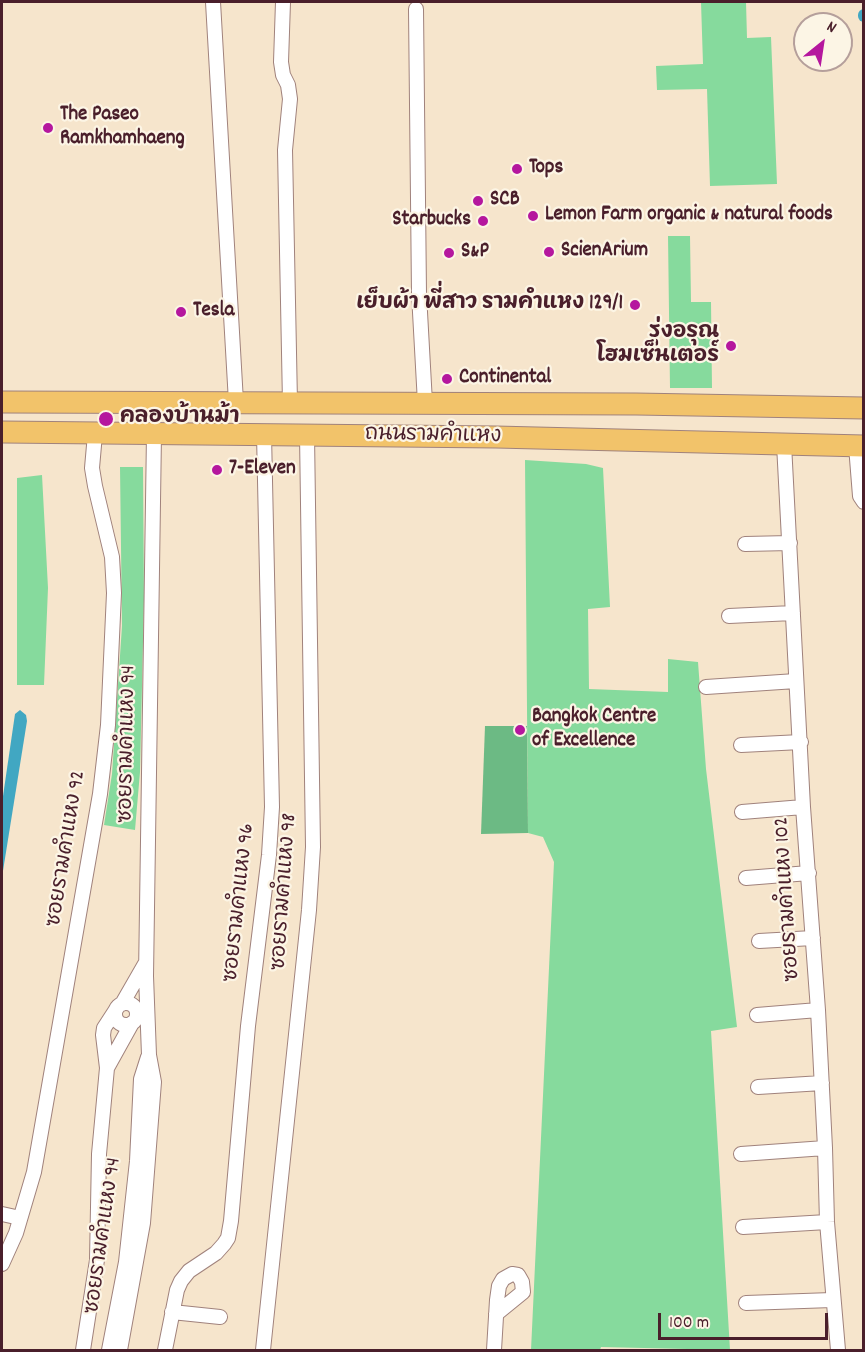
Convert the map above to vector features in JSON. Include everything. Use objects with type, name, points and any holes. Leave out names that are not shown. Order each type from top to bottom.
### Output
[{"type":"main road","name":"ถนนรามคำแหง","points":[[2,402],[425,403],[864,408]]},
{"type":"main road","points":[[234,434],[236,402]]},
{"type":"main road","name":"ถนนรามคำแหง","points":[[2,432],[264,434],[860,446]]},
{"type":"street","points":[[213,2],[236,402]]},
{"type":"street","points":[[283,2],[281,62],[290,99],[285,150],[290,403]]},
{"type":"street","points":[[416,9],[418,294],[425,403]]},
{"type":"street","name":"ซอยรามคําแหง 92","points":[[2,1264],[16,1233],[34,1172],[100,794],[108,725],[114,592],[112,557],[92,468],[95,434]]},
{"type":"street","name":"ซอยรามคําแหง 94","points":[[120,1350],[143,1223],[154,1082],[149,1055],[146,963],[154,434]]},
{"type":"street","name":"ซอยรามคําแหง 96","points":[[165,1350],[177,1290],[181,1281],[189,1271],[216,1253],[224,1244],[228,1238],[231,1221],[248,1026],[269,855],[272,807],[264,434]]},
{"type":"street","name":"ซอยรามคําแหง 98","points":[[263,1350],[309,910],[313,847],[307,435]]},
{"type":"street","name":"ซอยรามคําแหง 102","points":[[784,444],[803,807],[818,1010],[827,1222],[838,1350]]},
{"type":"street","points":[[860,446],[860,496],[864,502]]},
{"type":"street","points":[[744,544],[790,543]]},
{"type":"street","points":[[729,616],[793,613]]},
{"type":"street","points":[[706,687],[796,681]]},
{"type":"street","points":[[741,745],[801,742]]},
{"type":"street","points":[[742,813],[803,807]]},
{"type":"street","points":[[746,878],[809,873]]},
{"type":"street","points":[[759,941],[813,938]]},
{"type":"street","points":[[83,1350],[97,1260],[99,1154],[107,1068],[104,1028],[146,963]]},
{"type":"street","points":[[107,1068],[134,1017],[146,985]]},
{"type":"street","points":[[119,1006],[132,1004],[134,1017]]},
{"type":"street","points":[[119,1006],[115,1016],[120,1023],[124,1024],[134,1017]]},
{"type":"street","points":[[757,1015],[818,1010]]},
{"type":"street","name":"ซอยรามคําแหง 94","points":[[109,1350],[126,1262],[137,1161],[141,1079],[149,1055]]},
{"type":"street","points":[[758,1087],[822,1083]]},
{"type":"street","points":[[741,1154],[825,1148]]},
{"type":"street","points":[[2,1214],[20,1218]]},
{"type":"street","points":[[743,1227],[827,1222]]},
{"type":"street","points":[[747,1303],[832,1300]]},
{"type":"street","points":[[172,1312],[220,1317]]},
{"type":"street","points":[[494,1350],[496,1314]]},
{"type":"green space","points":[[701,2],[746,2],[747,38],[771,37],[777,184],[710,186],[707,89],[657,90],[656,66],[703,64]]},
{"type":"green space","points":[[668,236],[690,236],[691,302],[711,302],[712,388],[670,388]]},
{"type":"green space","points":[[525,460],[586,464],[603,468],[610,607],[588,609],[589,689],[668,692],[668,659],[698,662],[706,769],[737,1027],[711,1031],[730,1350],[601,1347],[600,1350],[531,1350],[554,862],[543,837],[528,833]]},
{"type":"green space","points":[[120,467],[143,467],[144,599],[140,772],[135,830],[104,825],[112,774],[122,626]]},
{"type":"green space","points":[[42,475],[48,588],[44,685],[17,685],[17,478]]},
{"type":"green space","points":[[485,726],[527,726],[528,833],[481,834]]},
{"type":"water","points":[[20,710],[26,715],[27,721],[2,877],[2,803],[15,714]]},
{"type":"place","name":"The Paseo Ramkhamhaeng","points":[[48,128]]},
{"type":"place","name":"Tops","points":[[517,169]]},
{"type":"place","name":"SCB","points":[[478,201]]},
{"type":"place","name":"Lemon Farm organic & natural foods","points":[[533,216]]},
{"type":"place","name":"Starbucks","points":[[483,221]]},
{"type":"place","name":"ScienArium","points":[[549,252]]},
{"type":"place","name":"S&P","points":[[449,253]]},
{"type":"place","name":"เย็บผ้า พี่สาว รามคำแหง 129/1","points":[[635,305]]},
{"type":"place","name":"Tesla","points":[[181,312]]},
{"type":"place","name":"รุ่งอรุณ โฮมเซ็นเตอร์","points":[[731,346]]},
{"type":"place","name":"Continental","points":[[447,379]]},
{"type":"place","name":"คลองบ้านม้า","points":[[106,419]]},
{"type":"place","name":"7-Eleven","points":[[217,470]]},
{"type":"place","name":"Bangkok Centre of Excellence","points":[[520,730]]}]
